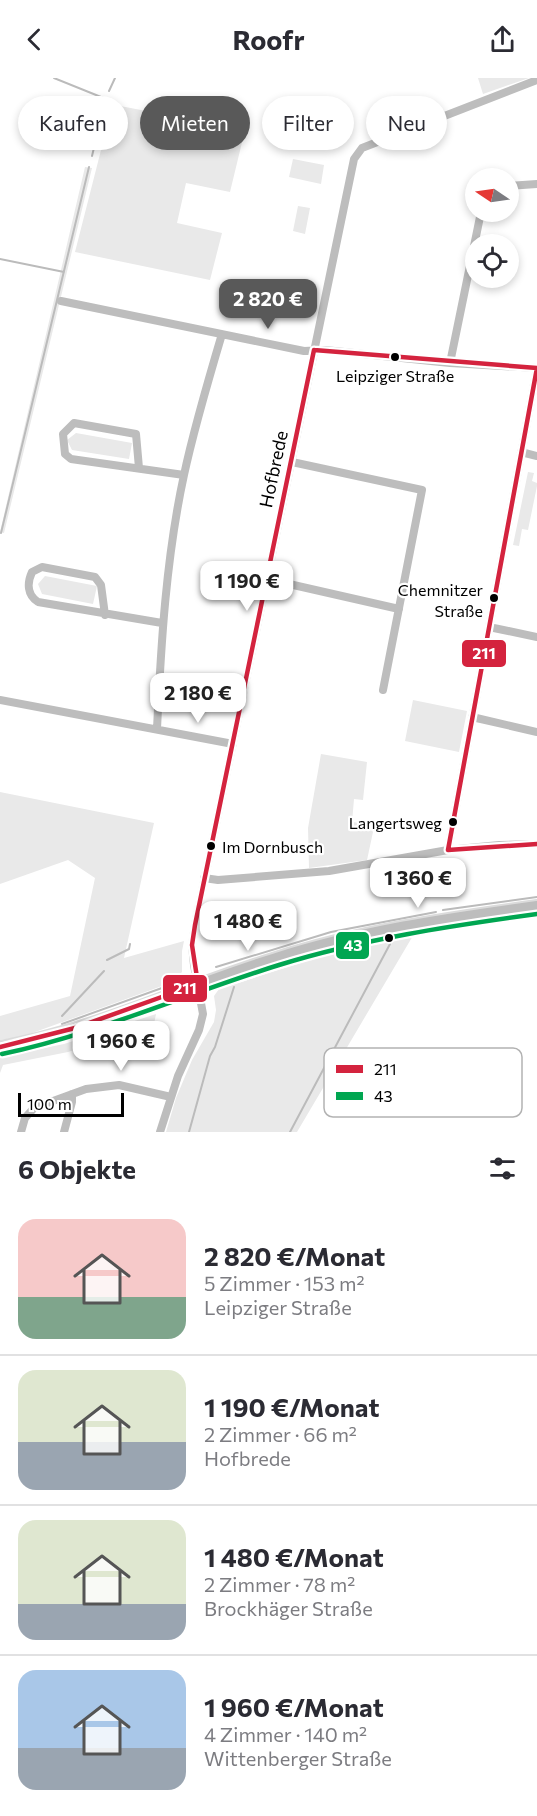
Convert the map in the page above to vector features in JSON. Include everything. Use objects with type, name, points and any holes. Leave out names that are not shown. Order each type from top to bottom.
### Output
[{"type":"main road","points":[[0,1047],[35,1041],[273,959],[345,939],[400,927],[537,906]]},
{"type":"street","name":"Hofbrede","points":[[160,1132],[171,1097],[199,1030],[202,1014],[192,945],[354,159],[362,148],[537,80]]},
{"type":"street","points":[[519,185],[537,184]]},
{"type":"street","points":[[450,363],[479,222]]},
{"type":"street","points":[[61,301],[304,351],[537,368],[448,850]]},
{"type":"street","points":[[157,729],[162,623],[184,475],[222,334]]},
{"type":"street","points":[[139,468],[136,434],[74,423],[63,434],[65,454],[71,459],[184,475]]},
{"type":"street","points":[[521,452],[537,456]]},
{"type":"street","points":[[292,462],[422,490],[383,690]]},
{"type":"street","points":[[105,615],[101,585],[95,577],[42,567],[32,572],[29,590],[32,598],[38,602],[105,615],[162,623]]},
{"type":"street","points":[[267,579],[399,609]]},
{"type":"street","points":[[489,627],[537,637]]},
{"type":"street","points":[[0,700],[233,744]]},
{"type":"street","points":[[472,717],[537,732]]},
{"type":"street","points":[[204,878],[218,880],[329,871],[448,850],[537,844]]},
{"type":"street","points":[[21,1132],[29,1111],[86,1089],[119,1085],[171,1097]]},
{"type":"street","points":[[64,1132],[72,1094]]},
{"type":"shaded area","points":[[478,78],[529,78],[483,94]]},
{"type":"shaded area","points":[[128,108],[140,110],[140,150],[240,150],[230,192],[186,183],[177,223],[222,233],[210,280],[75,252],[101,150],[128,150]]},
{"type":"shaded area","points":[[293,159],[324,165],[321,184],[289,177]]},
{"type":"shaded area","points":[[85,167],[92,168],[4,533],[0,532]]},
{"type":"shaded area","points":[[298,206],[310,208],[305,234],[293,231]]},
{"type":"shaded area","points":[[76,433],[132,443],[129,459],[72,450],[67,440]]},
{"type":"shaded area","points":[[528,472],[534,473],[532,481],[537,483],[537,486],[528,530],[522,529],[519,546],[513,545]]},
{"type":"shaded area","points":[[45,576],[97,586],[93,604],[42,594],[38,584]]},
{"type":"shaded area","points":[[413,700],[467,711],[459,752],[405,741]]},
{"type":"shaded area","points":[[321,754],[367,762],[363,800],[354,799],[352,822],[369,824],[373,832],[367,860],[309,868],[308,828]]},
{"type":"shaded area","points":[[0,792],[154,823],[124,958],[184,941],[182,972],[173,982],[24,1036],[0,1040],[0,1016],[70,996],[95,878],[68,860],[0,884]]},
{"type":"shaded area","points":[[414,934],[347,1048],[324,1048],[324,1086],[297,1132],[166,1132],[176,1098],[192,1060],[214,1022],[216,1010],[214,996],[219,989],[310,960]]},
{"type":"shaded area","points":[[156,1014],[154,1024],[68,1052],[3,1065],[0,1073],[0,1057],[64,1044]]},
{"type":"waterway","points":[[54,78],[99,96]]},
{"type":"waterway","points":[[109,91],[115,78]]},
{"type":"waterway","points":[[92,156],[93,150]]},
{"type":"waterway","points":[[1,533],[89,167]]},
{"type":"waterway","points":[[0,259],[64,272]]},
{"type":"waterway","points":[[443,910],[537,897]]},
{"type":"waterway","points":[[216,967],[331,932],[436,912]]},
{"type":"waterway","points":[[107,960],[129,949],[130,944]]},
{"type":"waterway","points":[[335,1048],[390,944]]},
{"type":"waterway","points":[[62,1016],[104,971]]},
{"type":"waterway","points":[[62,1024],[173,984]]},
{"type":"waterway","points":[[189,1132],[210,1056],[234,987]]},
{"type":"waterway","points":[[290,1132],[324,1068]]},
{"type":"transit line","name":"211","points":[[314,350],[537,368]]},
{"type":"transit line","name":"211","points":[[198,984],[192,945],[195,925],[314,350]]},
{"type":"transit line","name":"211","points":[[448,850],[537,368]]},
{"type":"transit line","name":"211","points":[[448,850],[537,844]]},
{"type":"transit line","name":"43","points":[[2,1054],[72,1036],[244,976],[311,956],[407,934],[537,914]]},
{"type":"transit line","name":"211","points":[[0,1047],[75,1028],[198,984]]},
{"type":"place","name":"Leipziger Straße","points":[[395,357]]},
{"type":"place","name":"Chemnitzer Straße","points":[[494,598]]},
{"type":"place","name":"Langertsweg","points":[[453,822]]},
{"type":"place","name":"Im Dornbusch","points":[[211,846]]}]
